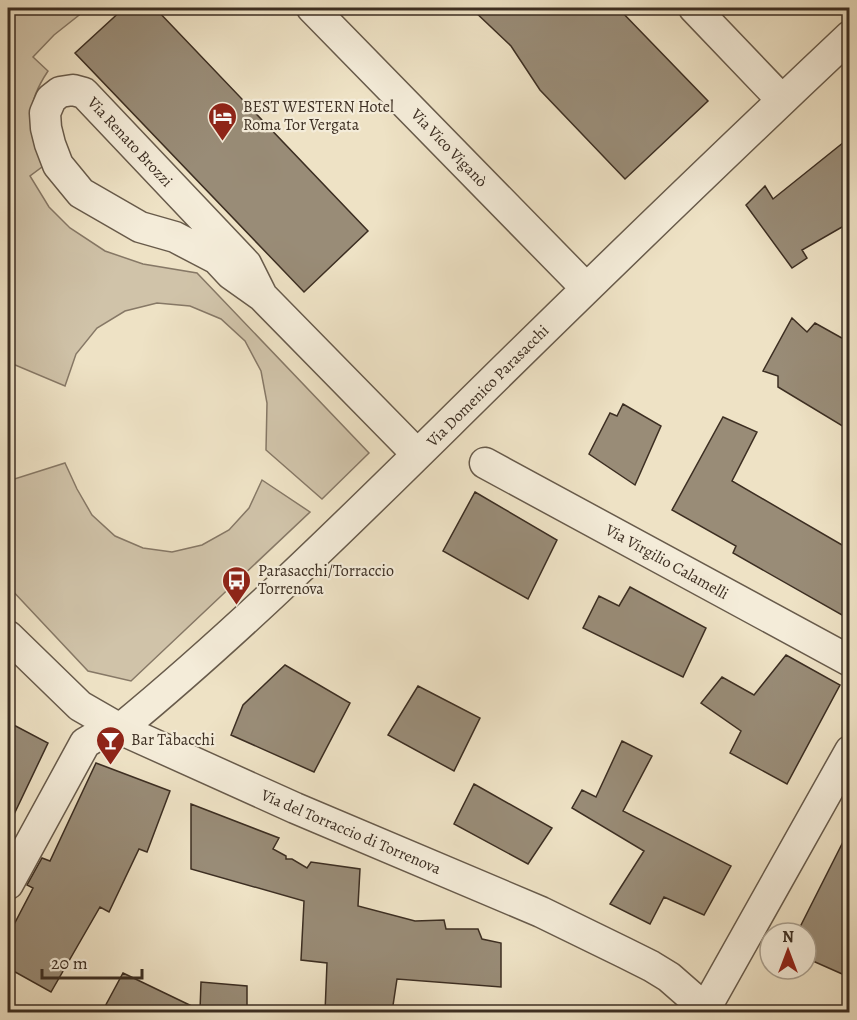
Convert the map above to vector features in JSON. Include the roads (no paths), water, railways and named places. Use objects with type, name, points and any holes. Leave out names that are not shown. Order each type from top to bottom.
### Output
[{"type":"street","name":"Via Vico Viganò","points":[[312,8],[586,288]]},
{"type":"street","points":[[694,8],[782,100]]},
{"type":"street","name":"Via Domenico Parasacchi","points":[[120,729],[282,586],[586,288],[849,36]]},
{"type":"street","name":"Via Renato Brozzi","points":[[262,296],[246,264],[84,93],[73,90],[60,92],[51,99],[45,113],[50,144],[58,165],[81,193],[140,227],[175,237],[217,259],[231,274],[262,296],[417,454]]},
{"type":"street","name":"Via Virgilio Calamelli","points":[[485,463],[849,661]]},
{"type":"street","name":"Via del Torraccio di Torrenova","points":[[8,636],[80,706],[120,729],[295,808],[541,912],[669,977],[687,992],[704,1012]]},
{"type":"street","points":[[8,884],[85,743],[105,731],[120,729]]},
{"type":"street","points":[[704,1012],[849,751]]},
{"type":"place","name":"BEST WESTERN Hotel Roma Tor Vergata","points":[[222,142]]},
{"type":"place","name":"Parasacchi/Torraccio Torrenova","points":[[237,606]]},
{"type":"place","name":"Bar Tabacchi","points":[[110,766]]}]
